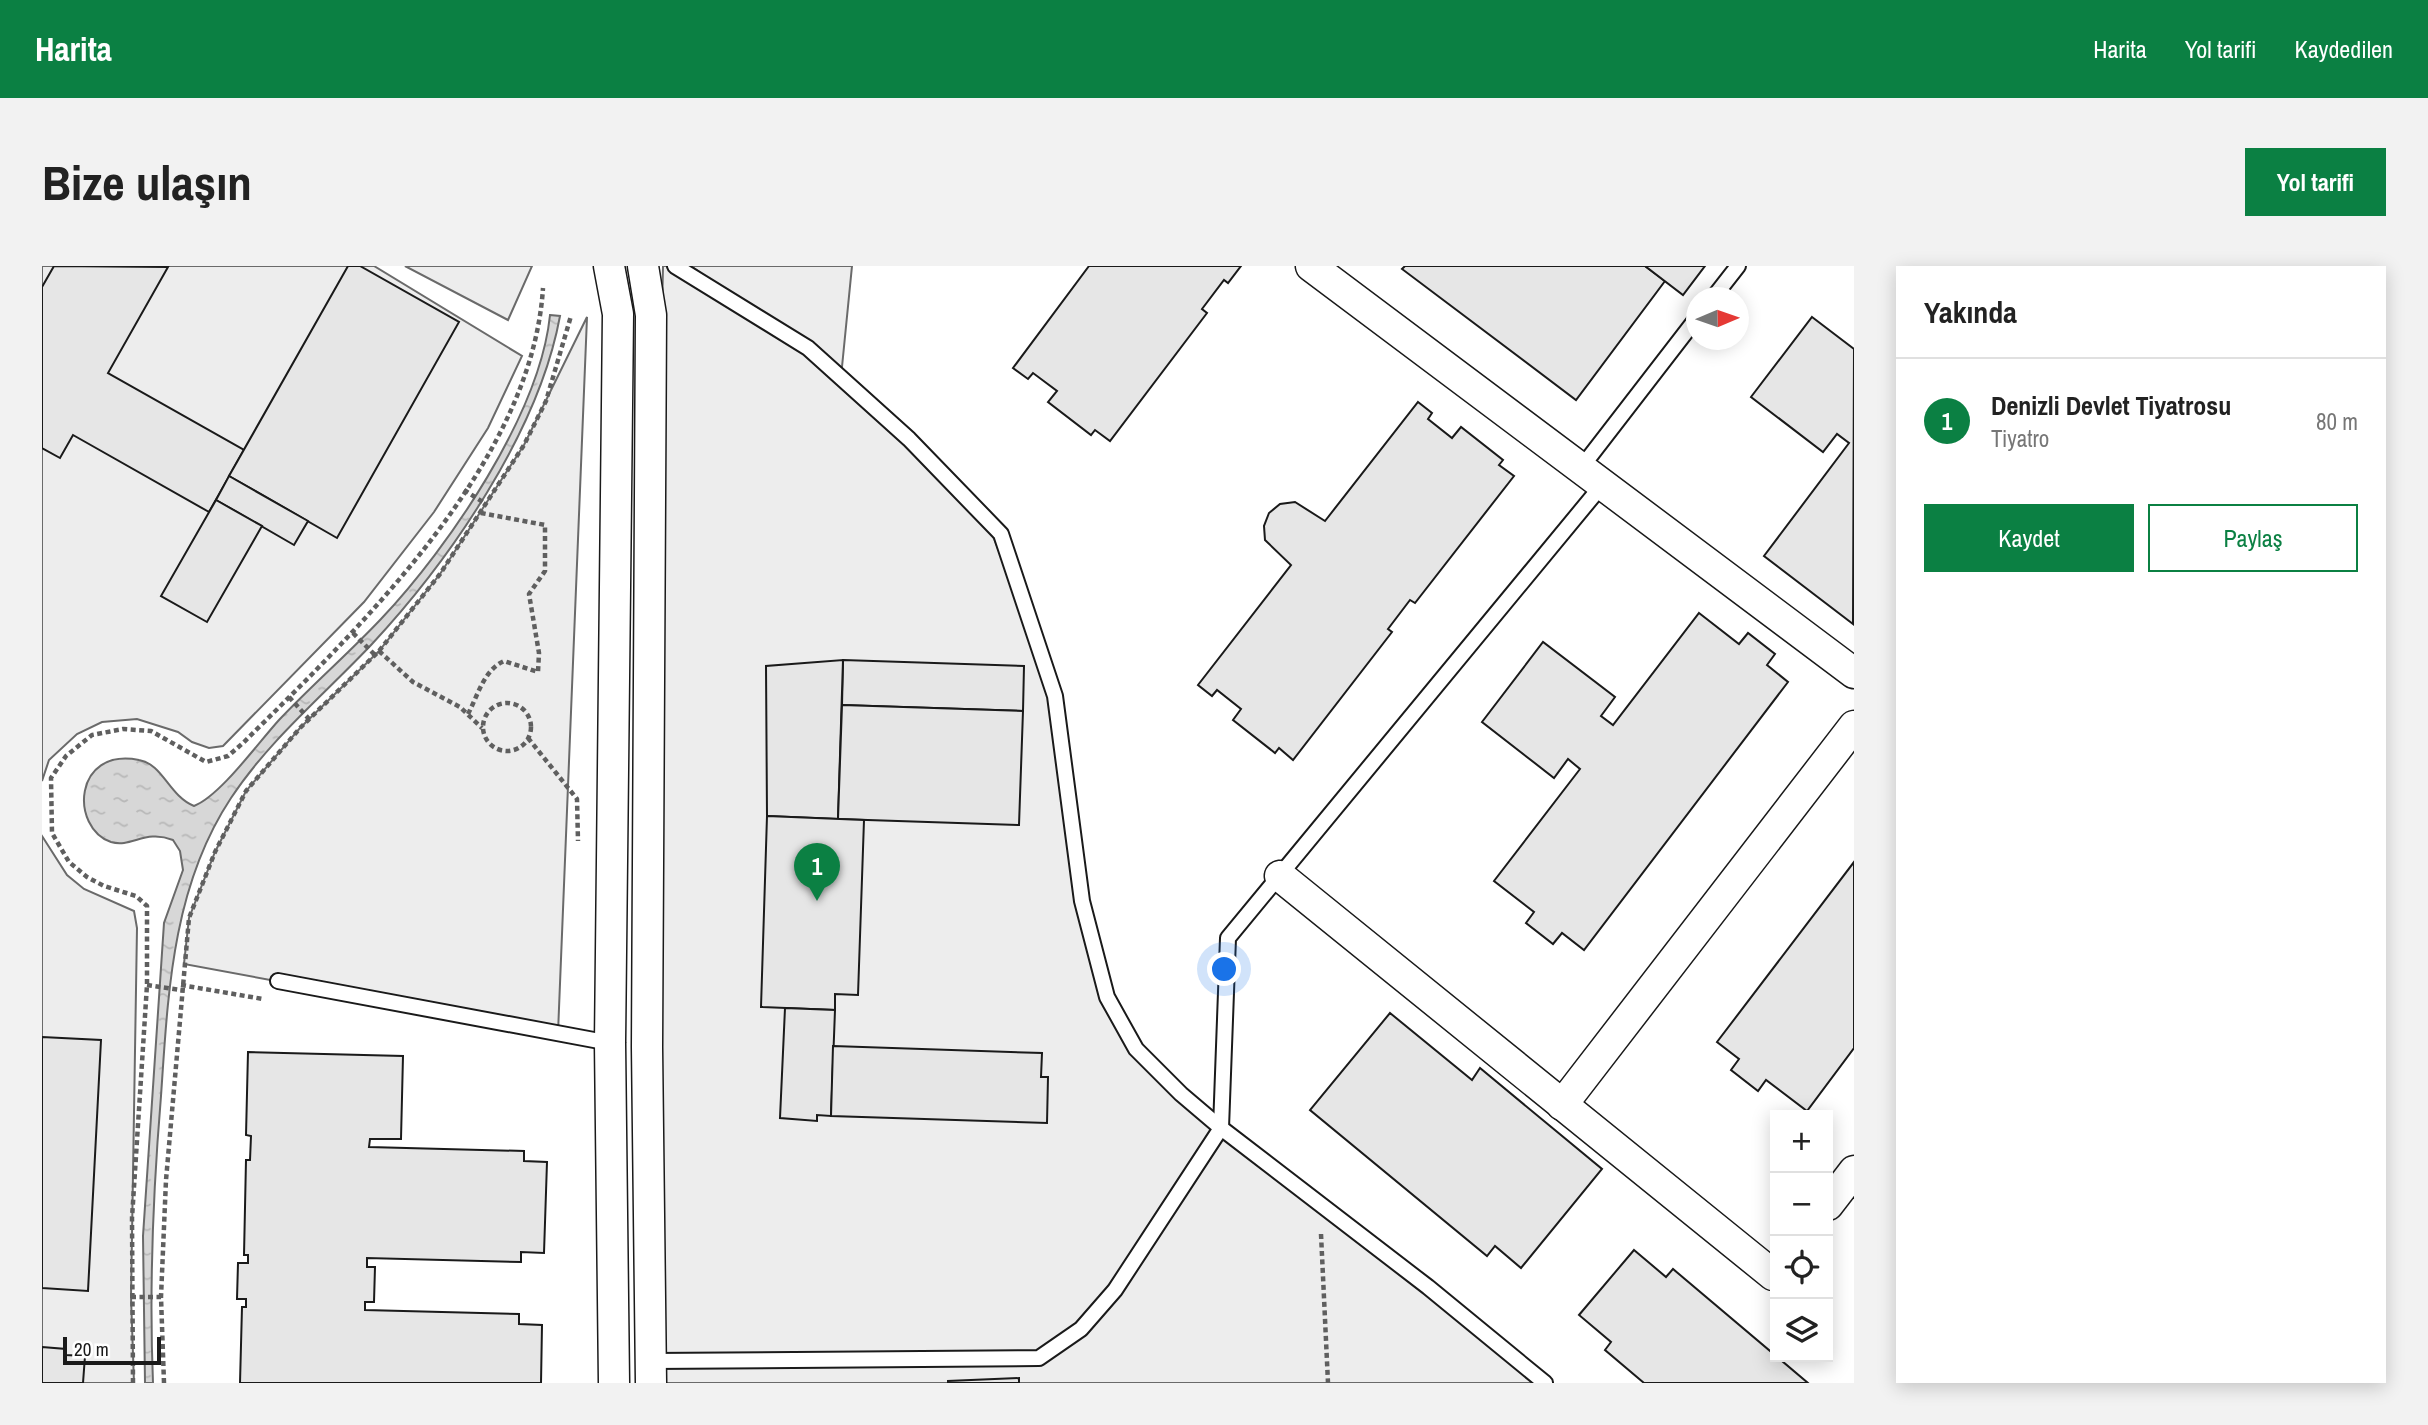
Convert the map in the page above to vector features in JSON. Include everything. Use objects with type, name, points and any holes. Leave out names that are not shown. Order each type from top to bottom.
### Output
[{"type":"street","points":[[610,266],[618,314],[610,1043],[614,1383]]},
{"type":"street","points":[[643,266],[651,315],[647,1047],[651,1372]]},
{"type":"street","points":[[1311,266],[1854,673]]},
{"type":"street","points":[[1562,1104],[1854,726]]},
{"type":"street","points":[[1280,876],[1770,1273]]},
{"type":"street","points":[[610,1043],[647,1047]]},
{"type":"street","points":[[1833,1198],[1854,1171]]},
{"type":"lane","points":[[675,266],[808,348],[909,439],[1001,534],[1055,696],[1082,901],[1107,997],[1136,1049],[1181,1094],[1221,1128],[1320,1202],[1545,1383]]},
{"type":"lane","points":[[1722,287],[1738,266]]},
{"type":"lane","points":[[651,1372],[1039,1358],[1081,1329],[1115,1290],[1221,1128],[1228,938],[1280,876],[1592,476],[1686,334]]},
{"type":"lane","points":[[278,981],[610,1043]]},
{"type":"path","points":[[133,1383],[132,1218],[147,985],[147,906],[136,895],[104,886],[87,877],[69,862],[52,833],[51,778],[66,756],[92,735],[123,729],[151,731],[206,762],[218,762],[228,757],[289,697],[353,633],[406,571],[499,437],[528,371],[537,334],[543,288]]},
{"type":"path","points":[[164,1383],[161,1297],[166,1180],[189,918],[215,852],[246,791],[309,719],[377,653],[440,574],[481,513],[524,445],[546,401],[571,316]]},
{"type":"path","points":[[464,490],[486,504]]},
{"type":"path","points":[[468,713],[489,673],[498,664],[505,661],[538,672],[529,594],[545,571],[545,525],[481,513]]},
{"type":"path","points":[[353,633],[413,682],[468,713],[482,729],[489,744],[504,751],[521,748],[532,726],[526,711],[514,703],[491,708],[486,713],[482,729]]},
{"type":"path","points":[[289,697],[309,719]]},
{"type":"path","points":[[528,738],[577,799],[578,841]]},
{"type":"path","points":[[147,985],[181,990]]},
{"type":"path","points":[[1320,1202],[1328,1383]]},
{"type":"path","points":[[131,1297],[161,1297]]},
{"type":"shaded area","points":[[42,266],[374,266],[522,356],[488,428],[434,512],[364,602],[223,746],[209,748],[192,742],[178,732],[137,719],[102,722],[77,734],[49,760],[42,781]]},
{"type":"shaded area","points":[[405,266],[532,266],[508,320]]},
{"type":"shaded area","points":[[663,266],[681,266],[814,357],[691,266],[852,266],[841,377],[986,518],[1055,696],[1082,902],[1107,997],[1136,1049],[1221,1128],[1542,1383],[651,1383],[647,1047]]},
{"type":"shaded area","points":[[587,317],[558,1033],[184,964],[189,918],[215,852],[246,791],[300,728],[379,651],[440,574],[524,445]]},
{"type":"shaded area","points":[[42,836],[67,875],[84,889],[134,911],[137,928],[131,1297],[134,1383],[42,1383]]},
{"type":"water","points":[[550,315],[560,316],[549,360],[533,404],[488,491],[461,533],[402,610],[280,737],[246,777],[211,832],[196,868],[176,942],[167,1019],[152,1240],[153,1383],[145,1383],[143,1236],[164,923],[183,870],[180,851],[173,840],[147,837],[119,843],[111,842],[98,834],[89,821],[84,806],[90,777],[101,765],[117,759],[139,760],[154,767],[178,795],[194,806],[227,780],[279,720],[381,619],[435,555],[462,517],[510,436],[529,394],[543,354]]},
{"type":"building","points":[[54,266],[168,267],[108,373],[244,450],[209,512],[73,435],[60,458],[42,448],[42,287]]},
{"type":"building","points":[[348,266],[360,266],[459,322],[337,538],[229,476]]},
{"type":"building","points":[[1089,266],[1241,266],[1228,283],[1224,280],[1202,309],[1207,313],[1110,441],[1095,430],[1091,435],[1048,402],[1057,391],[1033,373],[1028,379],[1013,368]]},
{"type":"building","points":[[1405,266],[1645,266],[1665,281],[1576,400],[1402,269]]},
{"type":"building","points":[[1645,266],[1705,266],[1689,287],[1686,287],[1683,295]]},
{"type":"building","points":[[1812,317],[1854,349],[1853,624],[1764,556],[1849,443],[1837,434],[1823,452],[1751,397]]},
{"type":"building","points":[[1418,402],[1432,413],[1428,419],[1452,438],[1461,427],[1503,460],[1499,465],[1514,476],[1415,603],[1410,600],[1388,629],[1392,632],[1293,760],[1279,748],[1275,753],[1233,720],[1241,709],[1217,690],[1212,696],[1198,685],[1291,565],[1265,540],[1264,526],[1269,513],[1280,504],[1295,502],[1325,521]]},
{"type":"building","points":[[229,476],[308,521],[294,545],[216,500]]},
{"type":"building","points":[[216,500],[262,526],[207,622],[161,596]]},
{"type":"building","points":[[1699,613],[1739,644],[1748,633],[1775,654],[1767,665],[1788,682],[1584,950],[1562,933],[1553,944],[1526,923],[1534,912],[1494,881],[1580,769],[1568,759],[1554,778],[1482,722],[1543,642],[1615,697],[1601,716],[1613,725]]},
{"type":"building","points":[[843,660],[1024,666],[1023,711],[842,705]]},
{"type":"building","points":[[843,660],[838,819],[767,816],[766,666]]},
{"type":"building","points":[[842,705],[1023,711],[1019,825],[838,819]]},
{"type":"building","points":[[767,816],[864,820],[858,995],[835,994],[835,1010],[761,1007]]},
{"type":"building","points":[[1854,862],[1854,1048],[1808,1110],[1766,1080],[1758,1091],[1731,1070],[1739,1059],[1717,1042]]},
{"type":"building","points":[[785,1008],[835,1010],[831,1116],[817,1115],[817,1121],[780,1118]]},
{"type":"building","points":[[1390,1013],[1472,1080],[1480,1068],[1602,1169],[1521,1268],[1495,1246],[1487,1256],[1310,1110]]},
{"type":"building","points":[[42,1037],[101,1040],[88,1291],[42,1288]]},
{"type":"building","points":[[833,1046],[1042,1053],[1041,1077],[1048,1077],[1047,1123],[831,1116]]},
{"type":"building","points":[[248,1052],[403,1056],[401,1139],[370,1139],[369,1147],[524,1151],[524,1161],[547,1162],[544,1253],[521,1252],[521,1262],[367,1258],[367,1267],[375,1267],[374,1302],[365,1302],[365,1310],[519,1314],[519,1324],[542,1325],[541,1383],[240,1383],[242,1307],[246,1307],[246,1299],[237,1299],[238,1263],[248,1263],[248,1255],[244,1255],[246,1160],[250,1160],[251,1136],[246,1135]]},
{"type":"building","points":[[1634,1250],[1666,1277],[1673,1269],[1770,1351],[1770,1362],[1783,1362],[1808,1383],[1644,1383],[1605,1350],[1611,1342],[1579,1315]]},
{"type":"building","points":[[42,1347],[66,1349],[66,1355],[85,1356],[83,1383],[42,1383]]},
{"type":"building","points":[[1019,1378],[1019,1383],[948,1383],[948,1381]]},
{"type":"place","name":"Denizli Devlet Tiyatrosu","points":[[817,901]]}]
